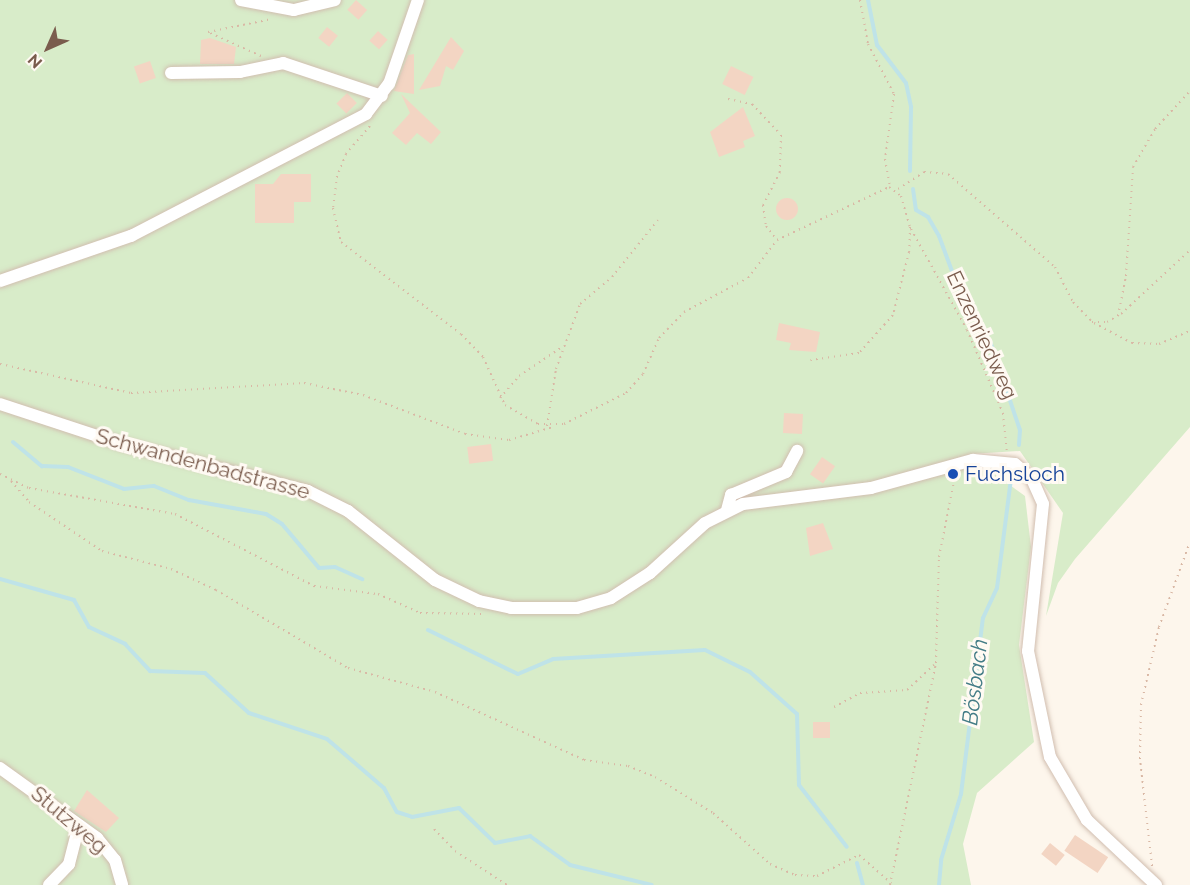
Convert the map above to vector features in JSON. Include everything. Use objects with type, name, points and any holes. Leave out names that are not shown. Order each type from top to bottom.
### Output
[{"type":"street","points":[[241,0],[294,10],[335,0]]},
{"type":"street","points":[[0,281],[131,236],[358,119],[382,96],[418,0]]},
{"type":"street","points":[[171,73],[240,72],[277,63],[382,96]]},
{"type":"street","name":"Schwandenbadstrasse","points":[[0,404],[122,444],[309,490],[348,511],[435,580],[497,606],[567,609],[611,598],[726,510],[767,500],[871,488],[984,459],[1008,462]]},
{"type":"street","points":[[726,510],[731,495],[786,472],[797,451]]},
{"type":"street","points":[[1008,462],[1027,473],[1043,504],[1028,651],[1050,757],[1087,820],[1154,883]]},
{"type":"street","name":"Stutzweg","points":[[0,768],[79,825],[109,851],[122,885]]},
{"type":"street","points":[[49,885],[69,864],[79,825]]},
{"type":"path","points":[[860,0],[868,44],[894,94],[885,159],[890,187]]},
{"type":"path","points":[[277,63],[208,32],[294,10]]},
{"type":"path","points":[[1118,316],[1126,276],[1133,167],[1155,129],[1190,90]]},
{"type":"path","points":[[728,99],[752,104],[781,135],[780,172],[763,205],[766,226],[777,240]]},
{"type":"path","points":[[358,138],[336,184],[338,235],[370,268],[461,334],[483,357],[500,398],[547,426],[555,426]]},
{"type":"path","points":[[0,364],[131,393],[304,383],[363,395],[465,434],[509,440],[555,426],[633,387],[659,338],[684,312],[748,278],[777,240],[890,187],[898,189],[924,172],[948,174],[1055,267],[1073,302],[1092,322],[1132,343],[1159,344],[1190,332]]},
{"type":"path","name":"Enzenriedweg","points":[[898,189],[910,227],[967,330],[1003,413],[1008,462]]},
{"type":"path","points":[[547,426],[562,347],[580,304],[612,277],[658,220]]},
{"type":"path","name":"Enzenriedweg","points":[[810,360],[859,353],[884,332],[903,288],[910,227]]},
{"type":"path","points":[[1092,322],[1118,316],[1190,250]]},
{"type":"path","points":[[500,398],[519,376],[562,347]]},
{"type":"path","points":[[890,884],[936,663],[939,557],[957,465]]},
{"type":"path","points":[[0,474],[11,481],[29,502],[102,551],[171,569],[348,668],[435,692],[564,752],[655,777],[713,813],[753,853],[795,875],[817,876],[859,855],[890,884]]},
{"type":"path","points":[[11,481],[175,514],[314,586],[378,594],[420,614],[491,612]]},
{"type":"path","points":[[1154,883],[1140,759],[1141,705],[1159,627],[1190,542]]},
{"type":"path","points":[[834,707],[860,693],[907,690],[936,663]]},
{"type":"path","points":[[434,829],[455,851],[507,885]]},
{"type":"green space","points":[[0,0],[1190,0],[1190,427],[1075,559],[1058,583],[1046,616],[1063,513],[1020,451],[970,454],[969,474],[988,469],[1025,496],[1031,547],[1019,645],[1034,742],[977,793],[963,844],[971,885],[0,885]]},
{"type":"building","points":[[356,0],[367,10],[358,20],[347,10]]},
{"type":"building","points":[[327,27],[338,36],[329,47],[318,38]]},
{"type":"building","points":[[378,31],[388,40],[379,49],[369,41]]},
{"type":"building","points":[[451,37],[464,51],[453,70],[446,66],[440,86],[419,90]]},
{"type":"building","points":[[210,38],[236,47],[234,64],[200,64],[201,40]]},
{"type":"building","points":[[414,54],[414,94],[394,91],[408,55]]},
{"type":"building","points":[[150,61],[156,78],[140,84],[134,67]]},
{"type":"building","points":[[731,66],[753,77],[745,95],[722,84]]},
{"type":"building","points":[[347,93],[357,103],[346,114],[336,104]]},
{"type":"building","points":[[401,94],[441,132],[431,144],[417,133],[406,145],[392,133],[410,113]]},
{"type":"building","points":[[743,107],[755,136],[743,141],[745,147],[719,157],[710,132]]},
{"type":"building","points":[[281,174],[311,174],[311,202],[294,202],[294,223],[255,223],[255,184],[273,184]]},
{"type":"building","points":[[787,198],[795,201],[798,209],[795,217],[787,220],[779,217],[776,209],[779,201]]},
{"type":"building","points":[[779,323],[820,332],[816,352],[789,350],[791,343],[776,340]]},
{"type":"building","points":[[784,413],[803,414],[802,434],[783,433]]},
{"type":"building","points":[[491,444],[493,461],[469,464],[467,447]]},
{"type":"building","points":[[822,457],[835,466],[823,483],[810,474]]},
{"type":"building","points":[[823,523],[833,549],[810,556],[806,528]]},
{"type":"building","points":[[813,722],[830,722],[830,738],[813,738]]},
{"type":"building","points":[[87,790],[119,818],[106,832],[74,811]]},
{"type":"building","points":[[1075,835],[1108,857],[1098,873],[1064,851]]},
{"type":"building","points":[[1050,843],[1065,855],[1056,866],[1041,854]]},
{"type":"waterway","name":"Bösbach","points":[[868,0],[877,45],[906,83],[911,107],[910,171]]},
{"type":"waterway","name":"Bösbach","points":[[913,189],[916,210],[928,217],[939,236],[956,282],[991,344],[1020,430],[1019,445]]},
{"type":"waterway","points":[[13,442],[42,466],[68,467],[124,489],[154,486],[189,500],[266,514],[282,524],[319,568],[335,567],[362,579]]},
{"type":"waterway","name":"Bösbach","points":[[939,885],[941,860],[961,794],[983,618],[997,588],[1011,479]]},
{"type":"waterway","points":[[0,579],[74,600],[89,627],[125,644],[150,671],[205,673],[249,713],[327,739],[384,788],[397,812],[412,817],[459,808],[495,843],[530,836],[570,865],[652,885]]},
{"type":"waterway","points":[[428,630],[518,674],[553,659],[705,650],[750,672],[797,714],[799,785],[847,847]]},
{"type":"waterway","points":[[857,863],[863,885]]},
{"type":"place","name":"Fuchsloch","points":[[953,474]]}]
